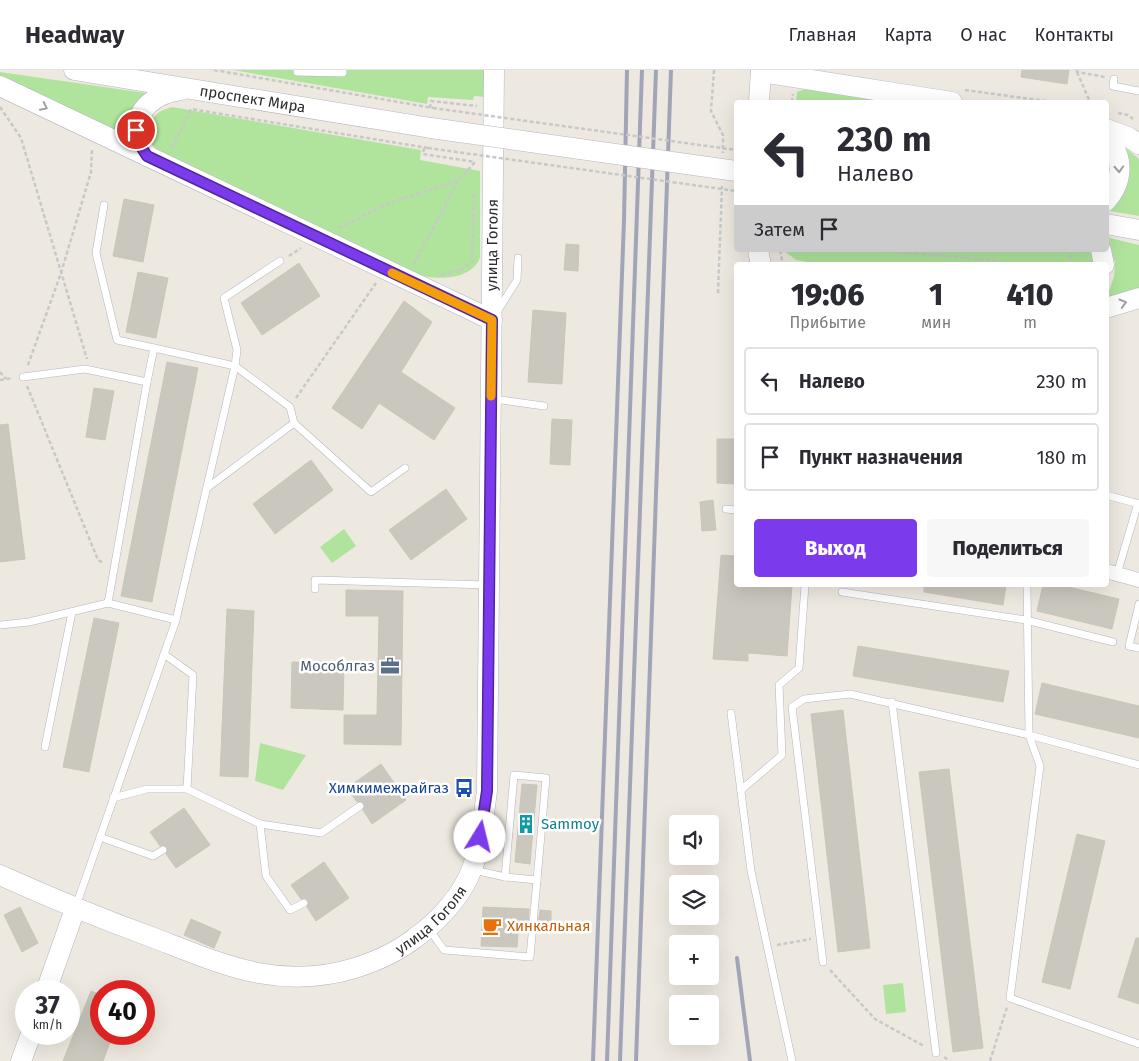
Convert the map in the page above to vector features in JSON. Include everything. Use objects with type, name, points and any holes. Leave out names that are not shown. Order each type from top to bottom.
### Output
[{"type":"street","name":"проспект Мира","points":[[74,70],[430,128],[734,171]]},
{"type":"street","points":[[168,70],[183,81],[205,90]]},
{"type":"street","name":"улица Гоголя","points":[[0,875],[75,909],[239,970],[274,977],[297,978],[328,975],[381,960],[405,946],[429,928],[457,896],[471,869],[480,837],[487,791],[494,70]]},
{"type":"street","points":[[760,100],[761,71],[940,100]]},
{"type":"street","points":[[0,86],[386,270],[409,274],[492,320]]},
{"type":"street","points":[[147,156],[138,142],[136,130],[141,114],[147,105],[160,95],[170,92],[205,90]]},
{"type":"street","points":[[1109,130],[1128,137],[1139,144]]},
{"type":"street","points":[[1109,140],[1113,144],[1120,167],[1119,180],[1115,191],[1109,198]]},
{"type":"street","points":[[1109,225],[1139,230]]},
{"type":"street","points":[[1109,307],[1139,298]]},
{"type":"street","points":[[1112,573],[1139,580]]},
{"type":"street","points":[[50,980],[75,909]]},
{"type":"street","points":[[21,1061],[27,1045]]},
{"type":"lane","points":[[297,70],[297,72],[343,73],[343,70]]},
{"type":"lane","points":[[1114,79],[1113,86],[1139,91]]},
{"type":"lane","points":[[104,205],[96,253],[117,340],[235,366],[290,407],[294,423],[371,492],[405,468]]},
{"type":"lane","points":[[492,320],[517,280],[518,258]]},
{"type":"lane","points":[[75,909],[176,620],[235,366],[237,350],[224,298],[280,261]]},
{"type":"lane","points":[[108,603],[154,348]]},
{"type":"lane","points":[[23,377],[91,370],[147,382]]},
{"type":"lane","points":[[491,399],[544,406]]},
{"type":"lane","points":[[206,488],[294,423]]},
{"type":"lane","points":[[1109,496],[1139,504],[1112,573]]},
{"type":"lane","points":[[726,509],[734,510]]},
{"type":"lane","points":[[315,589],[315,580],[489,585]]},
{"type":"lane","points":[[741,790],[782,755],[779,685],[800,668],[805,587]]},
{"type":"lane","points":[[1027,587],[1029,735],[1040,766],[1010,998],[1139,1044]]},
{"type":"lane","points":[[842,592],[1026,620],[1113,642]]},
{"type":"lane","points":[[0,625],[29,622],[108,603],[176,620]]},
{"type":"lane","points":[[1139,604],[1129,646],[1139,648]]},
{"type":"lane","points":[[45,747],[72,612]]},
{"type":"lane","points":[[164,654],[193,675],[187,789]]},
{"type":"lane","points":[[823,962],[792,707],[804,699],[850,694],[892,702],[1029,735],[1139,765]]},
{"type":"lane","points":[[892,702],[936,1053]]},
{"type":"lane","points":[[732,713],[751,871],[792,1061]]},
{"type":"lane","points":[[429,928],[444,950],[530,957],[546,778],[514,775],[506,877]]},
{"type":"lane","points":[[113,798],[147,789],[187,789],[260,824],[320,833],[360,806]]},
{"type":"lane","points":[[260,824],[266,876],[290,910],[304,903]]},
{"type":"lane","points":[[100,837],[153,856],[163,850]]},
{"type":"lane","points":[[471,869],[506,877],[537,880]]},
{"type":"path","points":[[214,70],[432,108],[734,150]]},
{"type":"path","points":[[1077,71],[1114,79]]},
{"type":"path","points":[[1077,71],[1089,100]]},
{"type":"path","points":[[477,116],[478,100]]},
{"type":"path","points":[[432,108],[431,101],[473,106]]},
{"type":"path","points":[[0,107],[21,138],[91,370]]},
{"type":"path","points":[[192,109],[426,148],[734,191]]},
{"type":"path","points":[[92,130],[91,172],[61,273],[23,377],[98,560],[114,569]]},
{"type":"path","points":[[426,148],[424,154],[475,162]]},
{"type":"path","points":[[474,172],[475,153]]},
{"type":"path","points":[[409,274],[458,182],[475,162]]},
{"type":"path","points":[[280,261],[320,238],[389,204],[458,182]]},
{"type":"path","points":[[439,276],[463,269],[472,261],[474,192]]},
{"type":"path","points":[[899,252],[997,262]]},
{"type":"path","points":[[290,407],[386,270]]},
{"type":"path","points":[[0,372],[6,379]]},
{"type":"path","points":[[767,946],[820,937]]},
{"type":"path","points":[[823,962],[875,1019],[950,1061]]},
{"type":"path","points":[[990,1061],[1010,998]]},
{"type":"green space","points":[[233,70],[485,70],[485,97],[474,96],[473,100],[428,97],[427,104]]},
{"type":"green space","points":[[0,72],[146,93],[140,99],[134,112],[136,148],[0,77]]},
{"type":"green space","points":[[808,88],[889,100],[796,100],[797,92]]},
{"type":"green space","points":[[172,107],[421,150],[420,160],[480,171],[480,258],[476,265],[463,274],[447,278],[423,276],[163,156],[152,142],[149,128],[151,121],[156,115],[162,110]]},
{"type":"green space","points":[[1121,144],[1139,159],[1139,216],[1110,211],[1123,195],[1128,180],[1127,164]]},
{"type":"green space","points":[[1109,238],[1139,245],[1139,288],[1109,298],[1109,291],[1114,277],[1115,262],[1109,245]]},
{"type":"green space","points":[[786,252],[1095,252],[1097,262],[807,262],[796,260]]},
{"type":"green space","points":[[344,529],[356,546],[332,563],[320,547]]},
{"type":"green space","points":[[260,743],[306,755],[283,790],[255,781]]},
{"type":"green space","points":[[903,983],[906,1012],[886,1014],[883,985]]},
{"type":"building","points":[[1022,70],[1069,70],[1067,84],[1021,77]]},
{"type":"building","points":[[124,199],[154,205],[143,262],[113,256]]},
{"type":"building","points":[[566,244],[579,245],[578,271],[564,270]]},
{"type":"building","points":[[299,263],[320,296],[262,335],[241,303]]},
{"type":"building","points":[[138,272],[168,278],[156,338],[126,332]]},
{"type":"building","points":[[404,301],[432,322],[401,372],[455,408],[434,440],[379,403],[362,429],[332,408]]},
{"type":"building","points":[[533,310],[566,313],[562,384],[528,382]]},
{"type":"building","points":[[167,362],[198,368],[152,602],[121,596]]},
{"type":"building","points":[[94,388],[114,391],[105,440],[86,437]]},
{"type":"building","points":[[552,419],[572,420],[570,465],[550,464]]},
{"type":"building","points":[[8,424],[25,559],[0,562],[0,425]]},
{"type":"building","points":[[717,439],[734,439],[734,484],[717,483]]},
{"type":"building","points":[[311,460],[333,490],[275,534],[253,504]]},
{"type":"building","points":[[446,489],[467,519],[411,560],[389,530]]},
{"type":"building","points":[[713,500],[716,530],[702,531],[700,502]]},
{"type":"building","points":[[721,555],[734,556],[734,587],[792,587],[787,656],[748,653],[748,661],[713,659]]},
{"type":"building","points":[[924,587],[1006,587],[1003,605],[924,592]]},
{"type":"building","points":[[1043,587],[1068,587],[1119,599],[1112,629],[1037,611]]},
{"type":"building","name":"Мособлгаз","points":[[346,590],[403,591],[401,745],[344,744],[344,715],[377,715],[379,616],[346,616]]},
{"type":"building","points":[[227,609],[254,611],[248,777],[220,776]]},
{"type":"building","points":[[94,618],[119,623],[89,772],[63,767]]},
{"type":"building","points":[[858,646],[1009,671],[1003,702],[853,676]]},
{"type":"building","points":[[292,662],[344,664],[343,710],[291,708]]},
{"type":"building","points":[[1042,683],[1139,706],[1139,738],[1035,714]]},
{"type":"building","points":[[843,710],[870,948],[838,952],[811,714]]},
{"type":"building","points":[[381,764],[406,800],[372,824],[363,810],[364,803],[357,802],[347,788]]},
{"type":"building","points":[[949,769],[983,1048],[953,1052],[919,772]]},
{"type":"building","name":"Sammoy","points":[[522,784],[537,785],[530,864],[515,862]]},
{"type":"building","points":[[184,808],[210,845],[176,868],[166,854],[167,847],[160,846],[150,832]]},
{"type":"building","points":[[1077,834],[1105,841],[1070,989],[1042,982]]},
{"type":"building","points":[[324,862],[349,898],[316,921],[307,907],[308,900],[301,899],[291,885]]},
{"type":"building","points":[[20,907],[38,943],[22,952],[4,915]]},
{"type":"building","points":[[483,907],[529,909],[528,924],[519,923],[517,947],[481,946]]},
{"type":"building","points":[[540,910],[551,911],[551,925],[538,924]]},
{"type":"building","points":[[191,919],[221,932],[214,948],[184,935]]},
{"type":"building","points":[[1136,938],[1139,938],[1139,1004],[1118,997]]},
{"type":"building","points":[[90,994],[90,1045],[109,1045],[103,1061],[63,1061],[69,1045],[80,1045],[80,1018]]},
{"type":"railway","points":[[593,1061],[624,220],[627,70]]},
{"type":"railway","points":[[607,1061],[642,70]]},
{"type":"railway","points":[[620,1061],[656,70]]},
{"type":"railway","points":[[636,1061],[671,70]]},
{"type":"railway","points":[[737,958],[750,1061]]},
{"type":"slow traffic","points":[[392,273],[492,320],[491,396]]},
{"type":"place","name":"Мособлгаз","points":[[390,666]]},
{"type":"place","name":"Химкимежрайгаз","points":[[464,788]]},
{"type":"place","name":"Sammoy","points":[[526,824]]},
{"type":"place","name":"Хинкальная","points":[[492,926]]},
{"type":"route","points":[[136,130],[138,142],[147,156],[492,320],[487,791],[480,837]]}]
